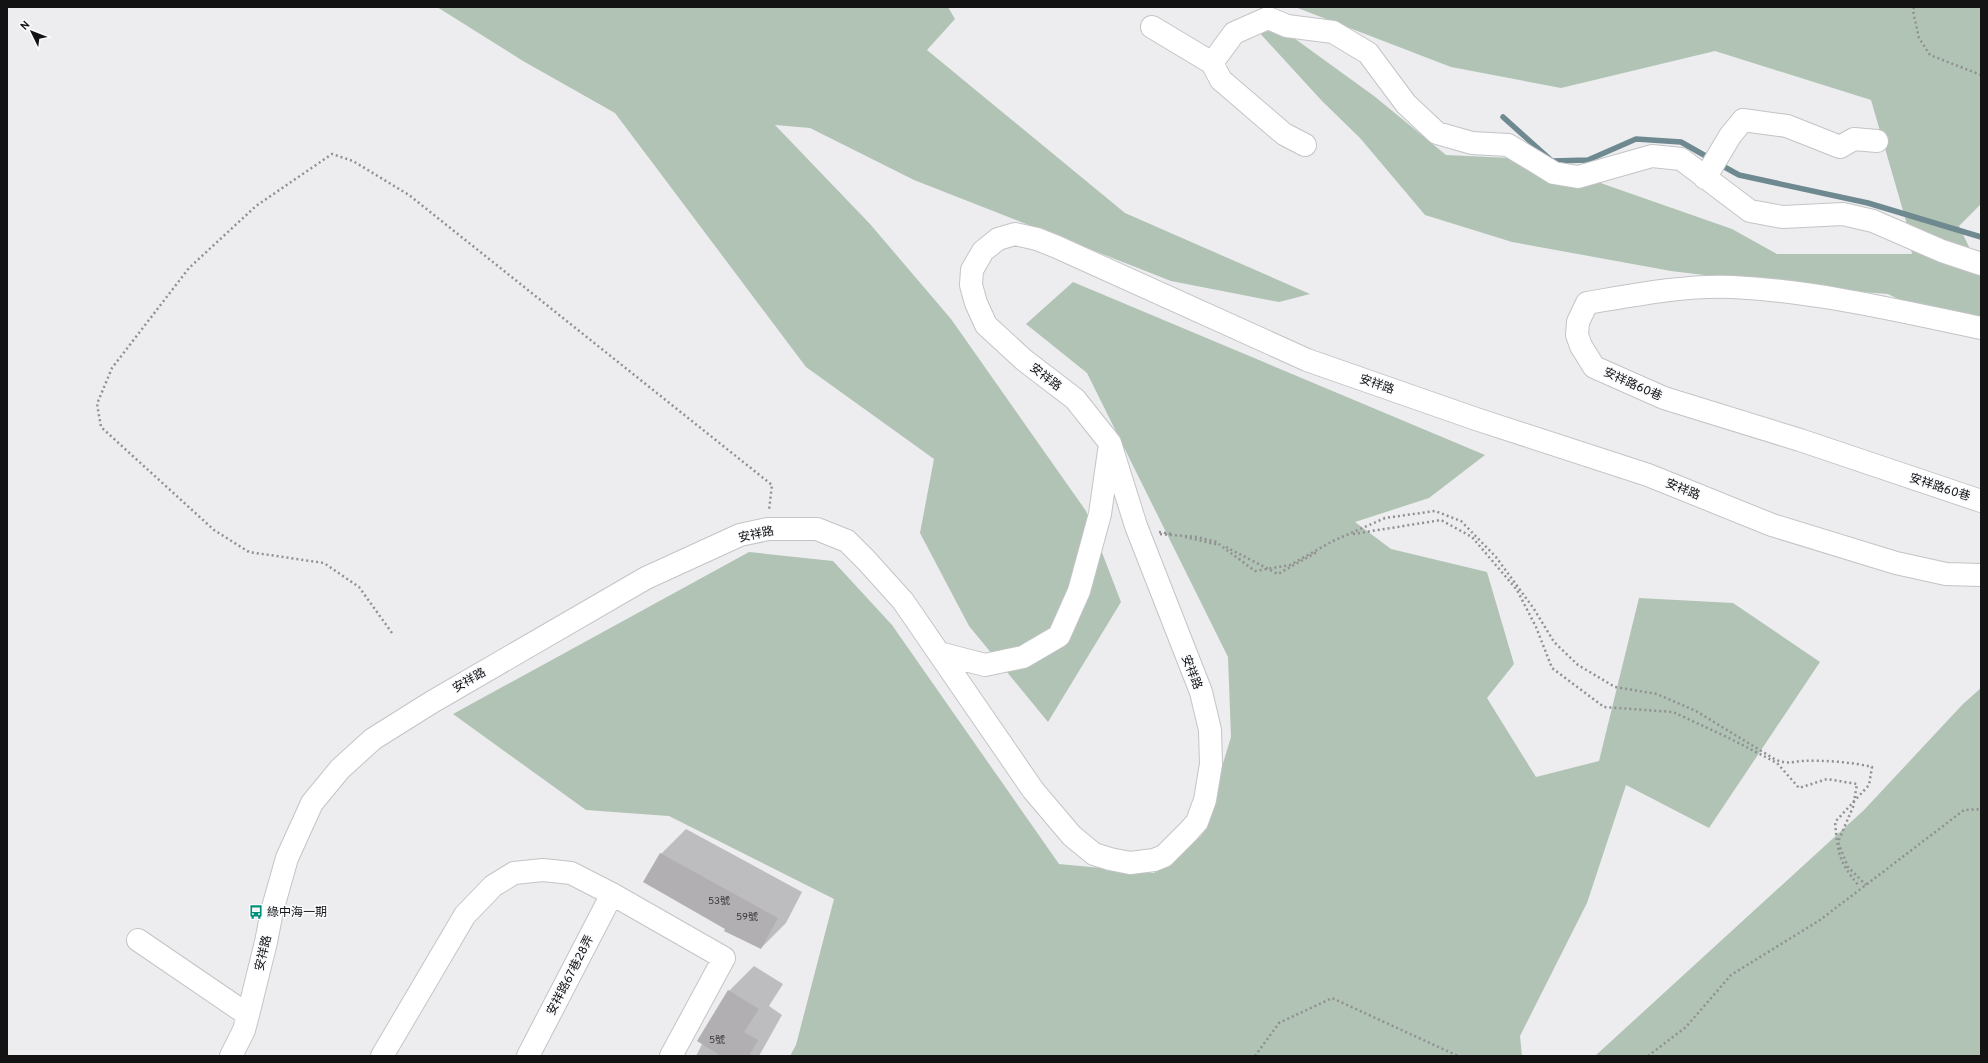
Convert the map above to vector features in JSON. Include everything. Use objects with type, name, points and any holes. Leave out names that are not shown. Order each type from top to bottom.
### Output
[{"type":"street","points":[[1212,63],[1234,33],[1260,13],[1287,26],[1333,32],[1368,53],[1406,104],[1437,133],[1472,144],[1508,145],[1554,173],[1578,177],[1652,156],[1681,159],[1750,211],[1783,217],[1843,214],[1873,221],[1942,251],[1981,264]]},
{"type":"street","points":[[1152,27],[1212,63],[1221,80],[1284,134],[1305,145]]},
{"type":"street","points":[[1705,178],[1730,136],[1743,120],[1787,126],[1840,147],[1854,140],[1877,141]]},
{"type":"street","name":"安祥路","points":[[232,1056],[244,1030],[266,942],[272,911],[287,858],[312,804],[340,768],[373,739],[432,702],[633,586],[740,535],[768,528],[817,529],[847,541],[903,601],[1033,790],[1072,836],[1094,854],[1130,863],[1154,860],[1164,856],[1197,822],[1205,800],[1211,764],[1210,730],[1200,692],[1136,526],[1110,444],[1075,399],[1024,360],[986,325],[976,303],[971,285],[972,270],[983,252],[998,239],[1015,234],[1037,239],[1307,360],[1476,419],[1648,475],[1772,525],[1896,563],[1946,574],[1981,575]]},
{"type":"street","name":"安祥路60巷","points":[[1981,328],[1848,300],[1778,291],[1731,287],[1646,293],[1587,303],[1578,322],[1577,335],[1580,346],[1594,367],[1664,398],[1800,440],[1981,501]]},
{"type":"street","points":[[939,654],[985,665],[1023,657],[1059,636],[1079,591],[1098,522],[1110,444]]},
{"type":"street","points":[[382,1056],[465,915],[493,886],[514,873],[543,870],[571,873],[612,894],[724,958],[671,1056]]},
{"type":"street","name":"安祥路67巷28弄","points":[[528,1056],[612,894]]},
{"type":"street","points":[[138,940],[248,1015]]},
{"type":"path","points":[[1914,7],[1913,11],[1918,38],[1930,55],[1981,75]]},
{"type":"path","points":[[392,633],[359,587],[324,563],[249,552],[214,530],[100,427],[97,404],[112,368],[189,268],[256,206],[332,154],[353,161],[409,195],[772,485],[768,528]]},
{"type":"path","points":[[1157,534],[1197,536],[1216,542],[1255,571],[1290,565],[1332,541],[1385,518],[1435,511],[1461,521],[1496,557],[1520,587],[1554,642],[1578,665],[1615,687],[1657,694],[1696,711],[1776,760],[1789,764],[1803,761],[1856,763],[1872,767],[1869,785],[1835,822],[1838,855],[1846,870],[1859,886]]},
{"type":"path","points":[[1136,526],[1224,546],[1278,574],[1343,535],[1441,520],[1472,538],[1517,590],[1536,627],[1552,668],[1604,707],[1673,712],[1777,763],[1799,788],[1827,779],[1857,784],[1853,807],[1838,842],[1848,867],[1866,885]]},
{"type":"path","points":[[1648,1056],[1686,1026],[1731,975],[1820,920],[1964,810],[1981,809]]},
{"type":"path","points":[[1255,1056],[1279,1023],[1332,998],[1458,1056]]},
{"type":"green space","points":[[437,7],[948,7],[955,19],[927,50],[1125,213],[1310,294],[1279,302],[1171,281],[914,180],[810,128],[775,125],[870,224],[951,319],[1086,511],[1121,602],[1048,722],[969,626],[920,533],[934,459],[806,367],[615,113],[523,61]]},
{"type":"green space","points":[[1295,7],[1981,7],[1981,204],[1959,226],[1981,272],[1981,333],[1938,319],[1888,294],[1810,288],[1671,271],[1512,242],[1425,215],[1360,138],[1322,101],[1257,30],[1287,33],[1374,96],[1446,155],[1532,159],[1732,229],[1777,254],[1912,254],[1906,221],[1871,100],[1715,51],[1561,88],[1451,67]]},
{"type":"green space","points":[[1073,282],[1485,455],[1429,498],[1355,522],[1391,549],[1487,572],[1514,664],[1487,698],[1536,777],[1599,761],[1639,598],[1733,603],[1820,662],[1709,828],[1626,785],[1587,903],[1520,1036],[1522,1056],[790,1056],[796,1045],[834,899],[669,816],[586,810],[453,714],[749,552],[833,561],[892,625],[1059,864],[1154,873],[1201,836],[1231,737],[1228,657],[1087,373],[1026,324]]},
{"type":"green space","points":[[1981,688],[1981,1056],[1595,1056],[1864,810],[1963,704]]},
{"type":"building","points":[[660,853],[778,918],[761,949],[724,931],[725,929],[643,882]]},
{"type":"building","points":[[728,990],[759,1009],[744,1032],[758,1040],[749,1056],[721,1056],[697,1041]]},
{"type":"waterway","points":[[1503,117],[1552,161],[1588,160],[1636,139],[1681,142],[1711,159]]},
{"type":"waterway","points":[[1719,164],[1739,175],[1868,203],[1981,237]]},
{"type":"place","name":"綠中海一期","points":[[256,912]]}]
